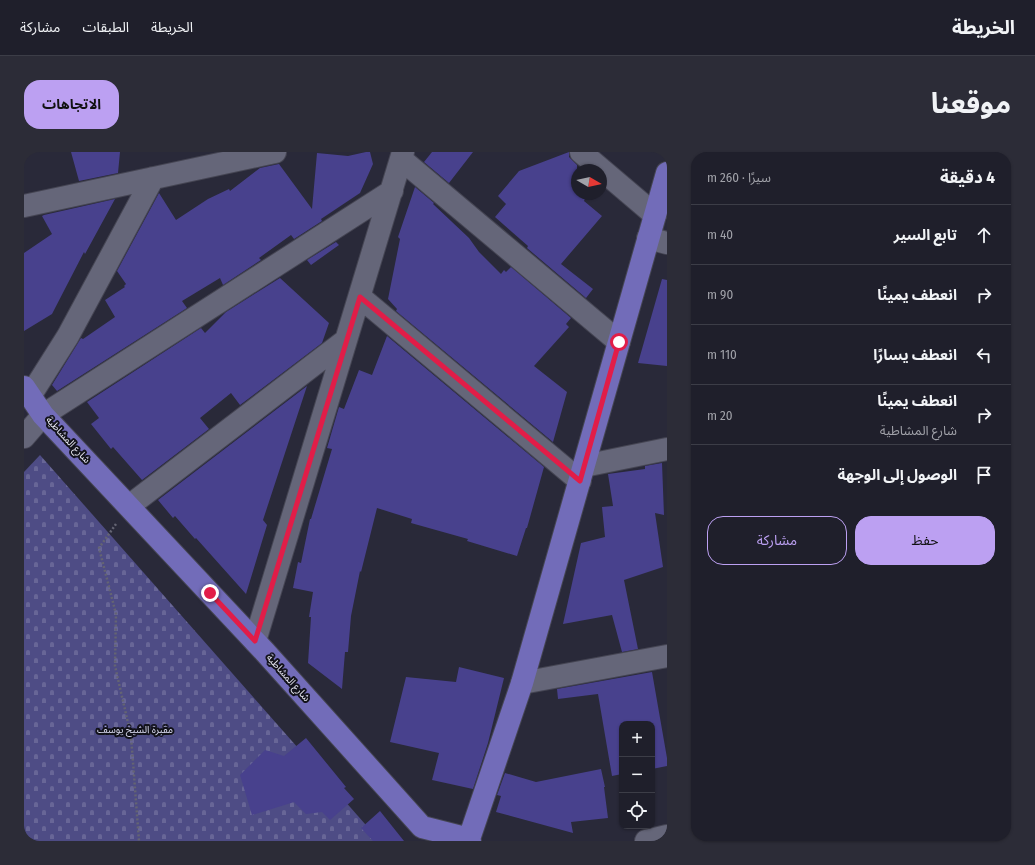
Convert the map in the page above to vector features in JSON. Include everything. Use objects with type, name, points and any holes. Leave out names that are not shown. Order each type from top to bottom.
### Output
[{"type":"main road","points":[[472,840],[522,683],[619,342],[658,241],[655,215],[667,173]]},
{"type":"main road","name":"شارع المشاطية","points":[[27,391],[43,415],[255,641],[422,827],[472,840]]},
{"type":"street","points":[[24,206],[275,152]]},
{"type":"street","points":[[581,152],[655,215]]},
{"type":"street","points":[[255,641],[402,156],[619,342]]},
{"type":"street","points":[[27,391],[68,336],[153,178]]},
{"type":"street","points":[[24,437],[43,415],[392,191]]},
{"type":"street","points":[[360,297],[582,473],[667,449]]},
{"type":"street","points":[[129,506],[346,340]]},
{"type":"street","points":[[522,683],[667,656]]},
{"type":"street","points":[[646,841],[667,836]]},
{"type":"path","points":[[129,506],[99,548],[116,614],[116,666],[131,736],[139,841]]},
{"type":"green space","name":"مقبرة الشيخ يوسف","points":[[40,455],[380,841],[24,841],[24,472]]},
{"type":"building","points":[[71,152],[120,152],[118,173],[79,181]]},
{"type":"building","points":[[370,152],[373,164],[360,193],[321,219],[322,221],[294,239],[291,235],[259,258],[261,260],[223,285],[220,278],[182,301],[187,308],[57,391],[52,385],[81,338],[83,339],[115,317],[105,300],[125,287],[124,286],[126,284],[117,271],[159,193],[176,220],[208,199],[229,189],[230,191],[260,168],[279,164],[312,209],[317,153],[348,156]]},
{"type":"building","points":[[432,152],[473,152],[449,183],[424,162]]},
{"type":"building","points":[[569,152],[569,157],[576,164],[571,164],[571,200],[584,200],[602,216],[561,264],[593,289],[586,298],[527,248],[528,246],[495,217],[506,204],[498,196],[519,171]]},
{"type":"building","points":[[415,187],[434,203],[433,204],[469,238],[479,252],[501,274],[504,270],[506,272],[511,267],[571,318],[566,324],[569,327],[534,366],[567,392],[553,442],[396,311],[397,309],[388,299],[400,239],[398,237]]},
{"type":"building","points":[[115,199],[85,254],[84,252],[52,314],[24,331],[24,253],[52,234],[42,216]]},
{"type":"building","points":[[336,242],[339,245],[311,265],[307,260]]},
{"type":"building","points":[[280,278],[329,323],[322,343],[240,405],[231,393],[200,418],[209,429],[142,480],[113,447],[111,449],[91,424],[99,418],[87,402],[201,328],[205,333],[226,312]]},
{"type":"building","points":[[662,279],[667,280],[667,366],[638,363]]},
{"type":"building","points":[[387,336],[544,467],[527,528],[517,556],[467,541],[468,539],[411,523],[412,519],[377,508],[361,572],[360,571],[351,616],[348,652],[345,652],[342,689],[308,663],[311,617],[309,617],[313,592],[293,588],[298,562],[301,563],[310,519],[332,449],[327,448],[339,407],[344,409],[359,370],[372,375]]},
{"type":"building","points":[[307,386],[263,520],[267,525],[246,594],[196,538],[195,539],[175,516],[173,518],[158,500]]},
{"type":"building","points":[[662,463],[664,515],[655,513],[663,567],[624,580],[638,649],[622,652],[612,615],[563,624],[581,543],[605,537],[602,507],[613,506],[608,474],[645,469],[645,466]]},
{"type":"building","points":[[459,667],[504,678],[488,743],[473,789],[432,780],[439,753],[390,742],[406,677],[456,682]]},
{"type":"building","points":[[652,672],[667,758],[667,766],[655,768],[655,721],[619,721],[619,775],[612,776],[598,694],[558,699],[557,689]]},
{"type":"building","points":[[306,738],[354,799],[330,820],[322,812],[306,814],[294,802],[252,815],[240,775],[265,750],[284,756]]},
{"type":"building","points":[[601,769],[605,787],[608,818],[571,822],[573,833],[496,812],[501,796],[497,795],[505,773],[536,782]]},
{"type":"building","points":[[380,811],[404,841],[373,841],[361,828]]},
{"type":"route","points":[[210,593],[255,641],[360,297],[580,481],[619,342]]}]
